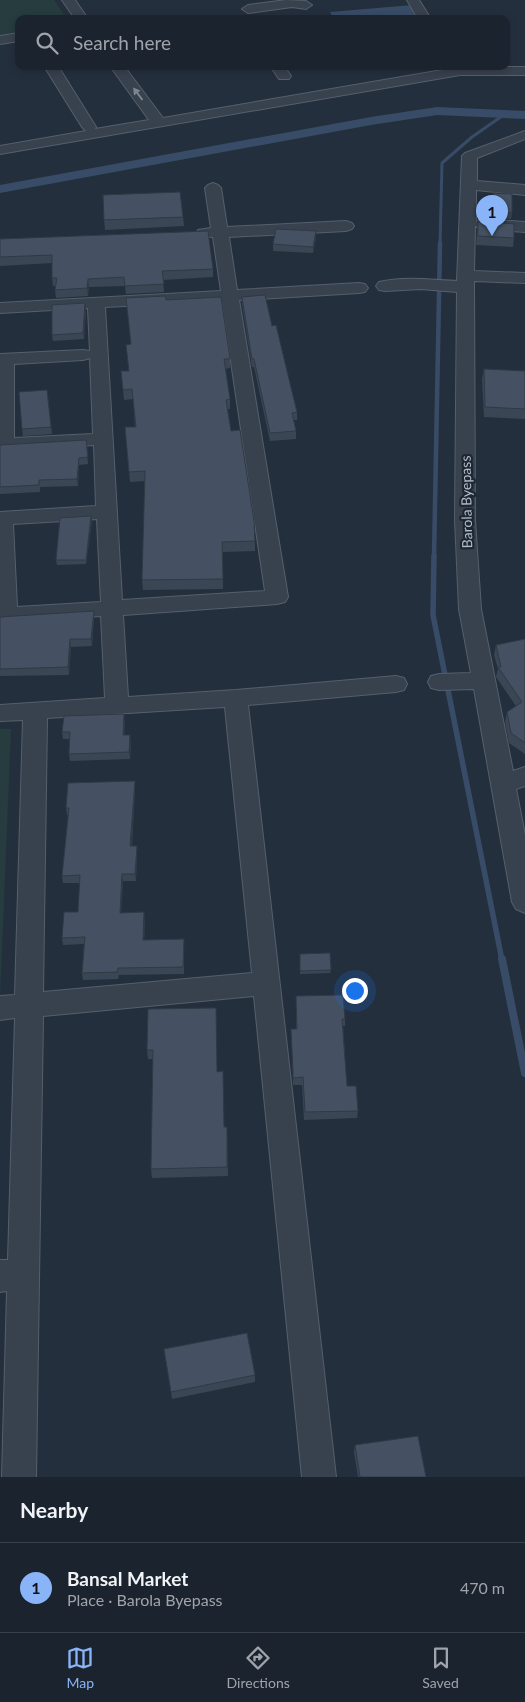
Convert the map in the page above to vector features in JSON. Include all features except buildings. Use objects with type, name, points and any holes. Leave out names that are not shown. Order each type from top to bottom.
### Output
[{"type":"street","points":[[68,0],[86,15]]},
{"type":"street","points":[[84,0],[87,15]]},
{"type":"street","points":[[412,0],[422,15]]},
{"type":"street","points":[[248,9],[312,2]]},
{"type":"street","points":[[309,15],[306,11],[312,2]]},
{"type":"street","points":[[0,40],[15,38]]},
{"type":"street","points":[[510,66],[525,66]]},
{"type":"street","points":[[53,70],[89,127]]},
{"type":"street","points":[[120,70],[157,119]]},
{"type":"street","points":[[0,150],[157,119],[171,113],[434,70]]},
{"type":"street","points":[[171,113],[460,71],[525,71]]},
{"type":"street","points":[[0,142],[89,127],[157,119]]},
{"type":"street","name":"Barola Byepass","points":[[525,135],[470,156],[468,223],[462,283],[465,520],[470,608],[482,681],[525,902]]},
{"type":"street","points":[[470,185],[525,190]]},
{"type":"street","points":[[107,512],[2,518],[3,616],[277,596],[213,188]]},
{"type":"street","points":[[468,223],[525,227]]},
{"type":"street","points":[[190,234],[346,226]]},
{"type":"street","points":[[384,286],[525,278]]},
{"type":"street","points":[[0,308],[359,288]]},
{"type":"street","points":[[96,303],[117,706]]},
{"type":"street","points":[[83,355],[3,359],[2,444],[103,439]]},
{"type":"street","points":[[439,682],[482,681]]},
{"type":"street","points":[[0,714],[236,698],[396,684]]},
{"type":"street","points":[[236,698],[319,1477]]},
{"type":"street","points":[[19,1477],[12,1275],[29,1006],[35,711]]},
{"type":"street","points":[[502,785],[525,776]]},
{"type":"street","points":[[0,1008],[266,983]]},
{"type":"green space","points":[[0,0],[54,0],[64,15],[15,15],[15,33],[0,35]]},
{"type":"green space","points":[[0,729],[11,729],[0,999]]},
{"type":"water","points":[[413,5],[419,15],[332,15],[330,12]]},
{"type":"waterway","points":[[0,189],[371,121],[437,111],[525,115]]},
{"type":"waterway","points":[[440,244],[442,163],[472,137],[505,114]]},
{"type":"waterway","points":[[434,557],[440,243]]},
{"type":"waterway","points":[[434,556],[433,615],[502,960]]},
{"type":"waterway","points":[[502,959],[525,1073]]},
{"type":"place","name":"Bansal Market","points":[[492,236]]}]
